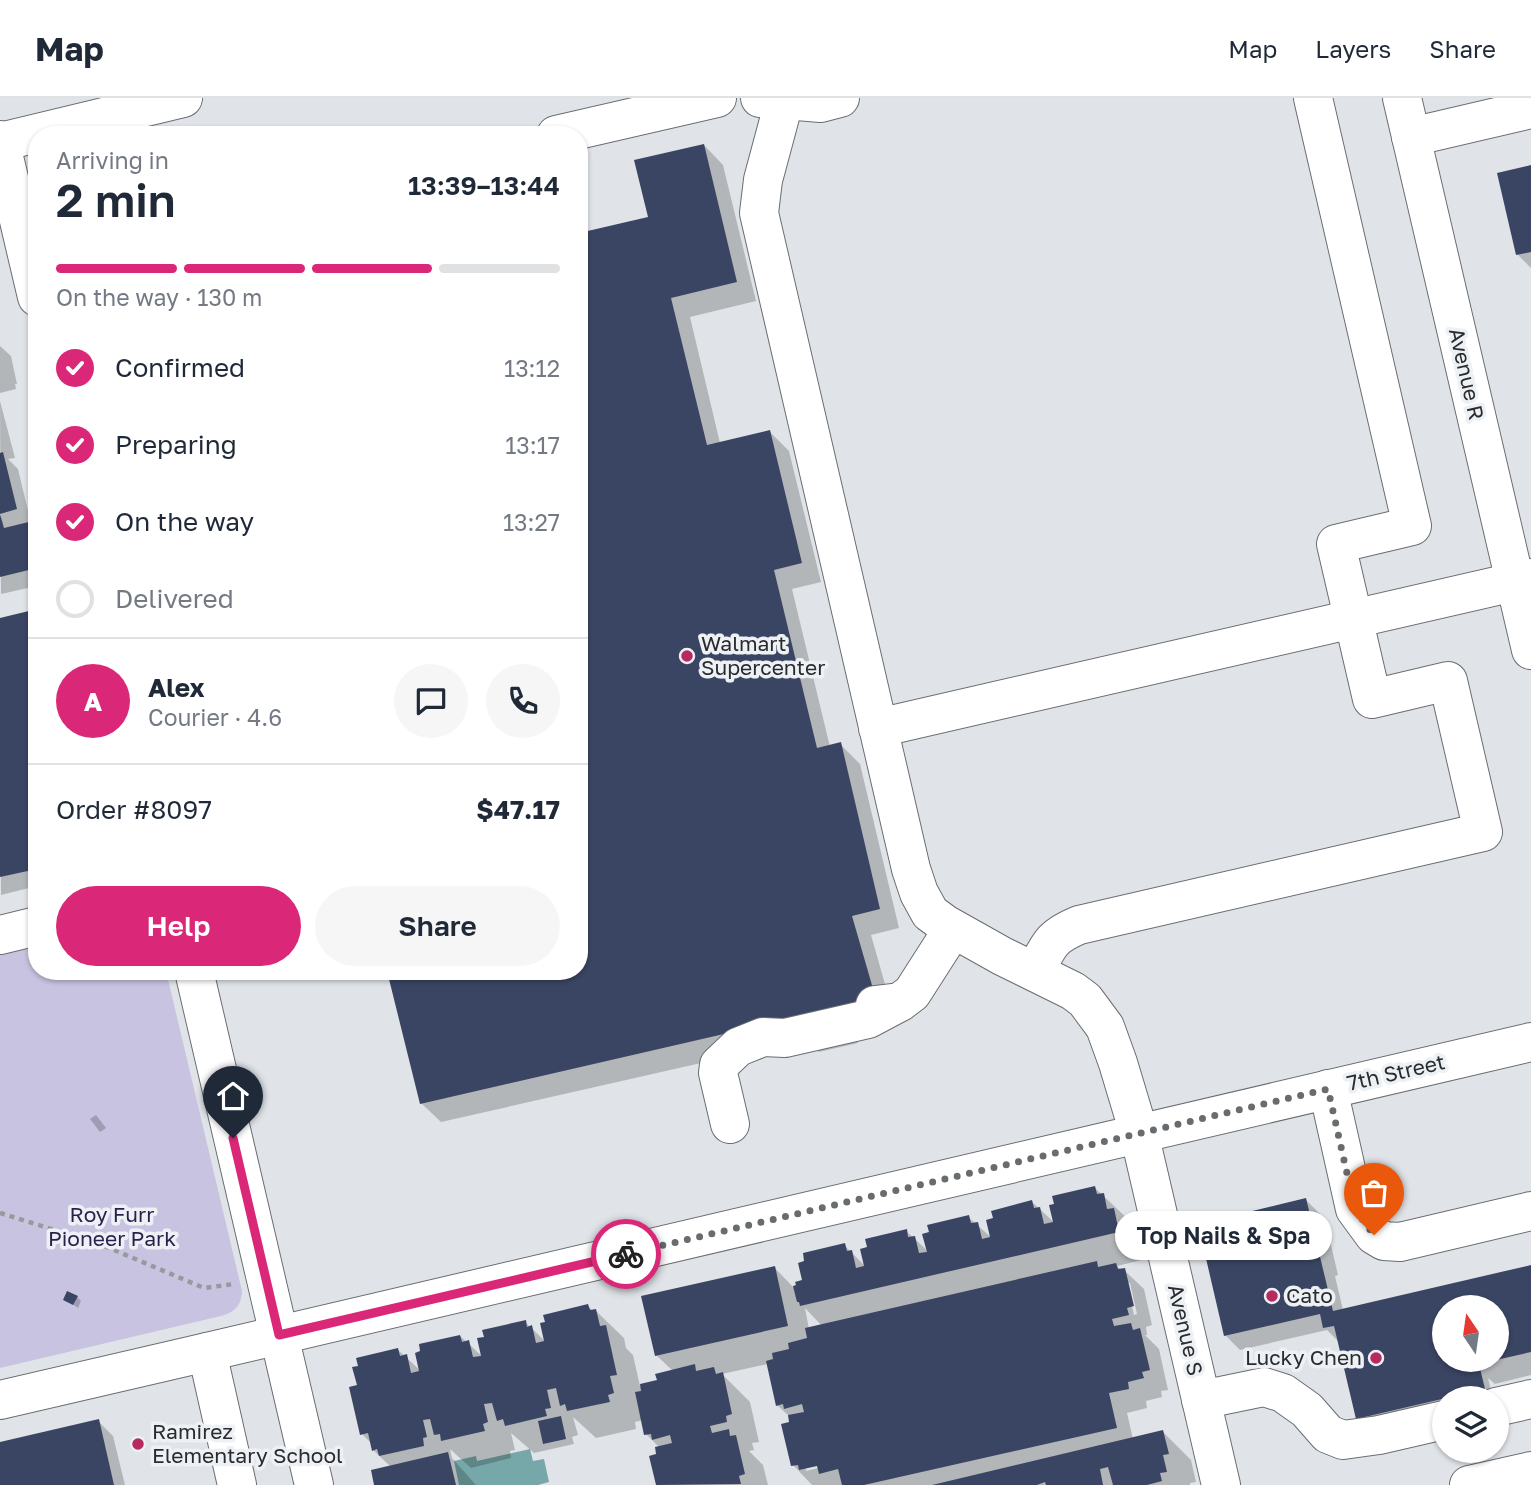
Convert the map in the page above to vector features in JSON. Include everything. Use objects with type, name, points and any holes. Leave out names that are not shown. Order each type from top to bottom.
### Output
[{"type":"street","points":[[64,126],[183,98]]},
{"type":"street","points":[[588,128],[717,98]]},
{"type":"street","points":[[776,99],[821,103],[840,98]]},
{"type":"street","points":[[1035,972],[1050,942],[1061,932],[1079,925],[1483,832],[1448,681],[1372,699],[1336,544],[1412,526],[1313,98]]},
{"type":"street","name":"Avenue R","points":[[1402,98],[1523,580],[1531,650]]},
{"type":"street","name":"Avenue S","points":[[776,99],[759,212],[911,869],[919,893],[930,913],[953,929],[1073,991],[1085,1000],[1105,1027],[1113,1044],[1139,1133],[1221,1485]]},
{"type":"street","points":[[1411,137],[1531,109]]},
{"type":"street","points":[[28,134],[0,141],[28,242]]},
{"type":"street","points":[[878,729],[1523,580]]},
{"type":"street","points":[[0,935],[28,928]]},
{"type":"street","points":[[730,1124],[718,1073],[719,1065],[737,1047],[763,1037],[785,1038],[868,1019],[900,1002],[912,993],[953,929]]},
{"type":"street","points":[[196,980],[314,1485]]},
{"type":"street","name":"7th Street","points":[[0,1400],[1531,1042]]},
{"type":"street","points":[[1328,1089],[1355,1209],[1374,1235],[1384,1241],[1400,1242],[1531,1211]]},
{"type":"street","points":[[207,1352],[237,1485]]},
{"type":"street","points":[[1201,1400],[1264,1387],[1283,1393],[1307,1410],[1328,1434],[1343,1440],[1432,1423]]},
{"type":"street","points":[[1509,1404],[1531,1399]]},
{"type":"street","points":[[1469,1485],[1531,1471]]},
{"type":"path","points":[[0,1213],[100,1244],[204,1288],[267,1279]]},
{"type":"green space","name":"Roy Furr Pioneer Park","points":[[28,943],[28,980],[168,980],[242,1291],[240,1301],[230,1313],[0,1368],[0,949]]},
{"type":"water","points":[[530,1449],[533,1461],[544,1459],[549,1482],[538,1485],[459,1485],[454,1461],[476,1456],[477,1461]]},
{"type":"building","name":"Walmart Supercenter","points":[[704,144],[737,282],[671,298],[707,445],[770,430],[802,563],[774,570],[817,748],[841,742],[880,909],[852,916],[876,999],[420,1104],[389,980],[588,980],[588,231],[648,217],[634,160]]},
{"type":"building","points":[[1531,165],[1531,252],[1516,255],[1497,173]]},
{"type":"building","points":[[3,452],[17,509],[0,514],[0,453]]},
{"type":"building","points":[[0,514],[4,528],[28,522],[28,570],[0,577]]},
{"type":"building","points":[[28,611],[28,871],[0,877],[0,618]]},
{"type":"building","points":[[1095,1186],[1097,1194],[1104,1193],[1107,1209],[1114,1208],[1119,1232],[800,1306],[797,1302],[793,1286],[796,1285],[795,1282],[802,1280],[798,1263],[804,1261],[803,1253],[845,1243],[847,1251],[852,1250],[856,1268],[864,1266],[860,1249],[867,1247],[865,1239],[907,1229],[908,1237],[915,1236],[919,1253],[927,1252],[922,1234],[929,1232],[927,1225],[969,1215],[971,1223],[978,1222],[982,1239],[990,1237],[986,1220],[993,1218],[991,1211],[1032,1200],[1034,1208],[1040,1207],[1044,1224],[1053,1222],[1049,1205],[1054,1204],[1052,1196]]},
{"type":"building","points":[[1306,1198],[1333,1311],[1531,1265],[1531,1352],[1509,1357],[1509,1295],[1432,1295],[1432,1372],[1481,1372],[1484,1386],[1432,1386],[1432,1401],[1356,1419],[1334,1326],[1323,1328],[1320,1314],[1224,1336],[1198,1224]]},
{"type":"building","points":[[1097,1261],[1098,1267],[1116,1263],[1118,1269],[1125,1268],[1134,1306],[1127,1308],[1129,1315],[1112,1319],[1114,1326],[1131,1323],[1133,1330],[1140,1328],[1150,1370],[1142,1372],[1144,1378],[1128,1382],[1129,1389],[1109,1393],[1117,1428],[864,1485],[842,1485],[838,1469],[819,1474],[817,1466],[799,1470],[798,1465],[791,1466],[781,1424],[789,1422],[788,1415],[804,1412],[802,1404],[784,1409],[783,1404],[776,1406],[766,1361],[773,1359],[772,1353],[789,1349],[788,1343],[807,1338],[805,1328]]},
{"type":"building","points":[[775,1266],[788,1326],[655,1356],[641,1296]]},
{"type":"building","points":[[67,1291],[78,1296],[73,1305],[63,1300]]},
{"type":"building","points":[[588,1304],[590,1310],[596,1309],[600,1326],[606,1325],[617,1375],[610,1376],[614,1393],[608,1395],[610,1402],[567,1411],[565,1404],[560,1406],[556,1388],[547,1390],[551,1408],[545,1409],[547,1416],[505,1426],[503,1419],[497,1421],[492,1403],[484,1404],[488,1422],[483,1424],[485,1431],[441,1441],[440,1434],[434,1435],[430,1419],[423,1420],[427,1437],[423,1438],[424,1446],[379,1456],[377,1449],[372,1451],[368,1433],[360,1435],[349,1387],[357,1385],[352,1367],[358,1366],[356,1358],[398,1348],[400,1356],[407,1354],[411,1373],[419,1371],[415,1353],[420,1351],[419,1344],[460,1335],[462,1342],[469,1340],[473,1357],[481,1356],[477,1338],[484,1337],[482,1330],[526,1320],[527,1327],[532,1325],[536,1343],[544,1341],[540,1323],[545,1322],[543,1315]]},
{"type":"building","points":[[695,1364],[696,1371],[714,1367],[716,1374],[723,1372],[732,1414],[726,1416],[727,1422],[710,1426],[712,1433],[729,1429],[730,1436],[736,1435],[745,1474],[739,1476],[741,1484],[656,1485],[649,1456],[656,1454],[655,1447],[672,1443],[670,1435],[652,1440],[651,1434],[644,1435],[635,1392],[641,1391],[640,1384],[657,1380],[655,1374]]},
{"type":"building","points":[[561,1416],[566,1439],[543,1444],[538,1421]]},
{"type":"building","points":[[99,1419],[114,1485],[0,1485],[0,1442]]},
{"type":"building","points":[[1163,1430],[1169,1454],[1163,1455],[1167,1472],[1160,1473],[1162,1481],[1147,1485],[1113,1485],[1108,1467],[1100,1469],[1103,1485],[1046,1485],[1045,1482],[1037,1485],[932,1485]]},
{"type":"building","points":[[448,1452],[456,1485],[374,1485],[371,1470]]},
{"type":"way so far","points":[[626,1254],[1328,1089],[1355,1209],[1374,1235]]},
{"type":"place","name":"Walmart Supercenter","points":[[687,656]]},
{"type":"place","name":"Top Nails & Spa","points":[[1374,1235]]},
{"type":"place","name":"Cato","points":[[1272,1296]]},
{"type":"place","name":"Lucky Chen","points":[[1376,1358]]},
{"type":"place","name":"Ramirez Elementary School","points":[[138,1444]]},
{"type":"route","points":[[233,1138],[279,1335],[626,1254]]}]
